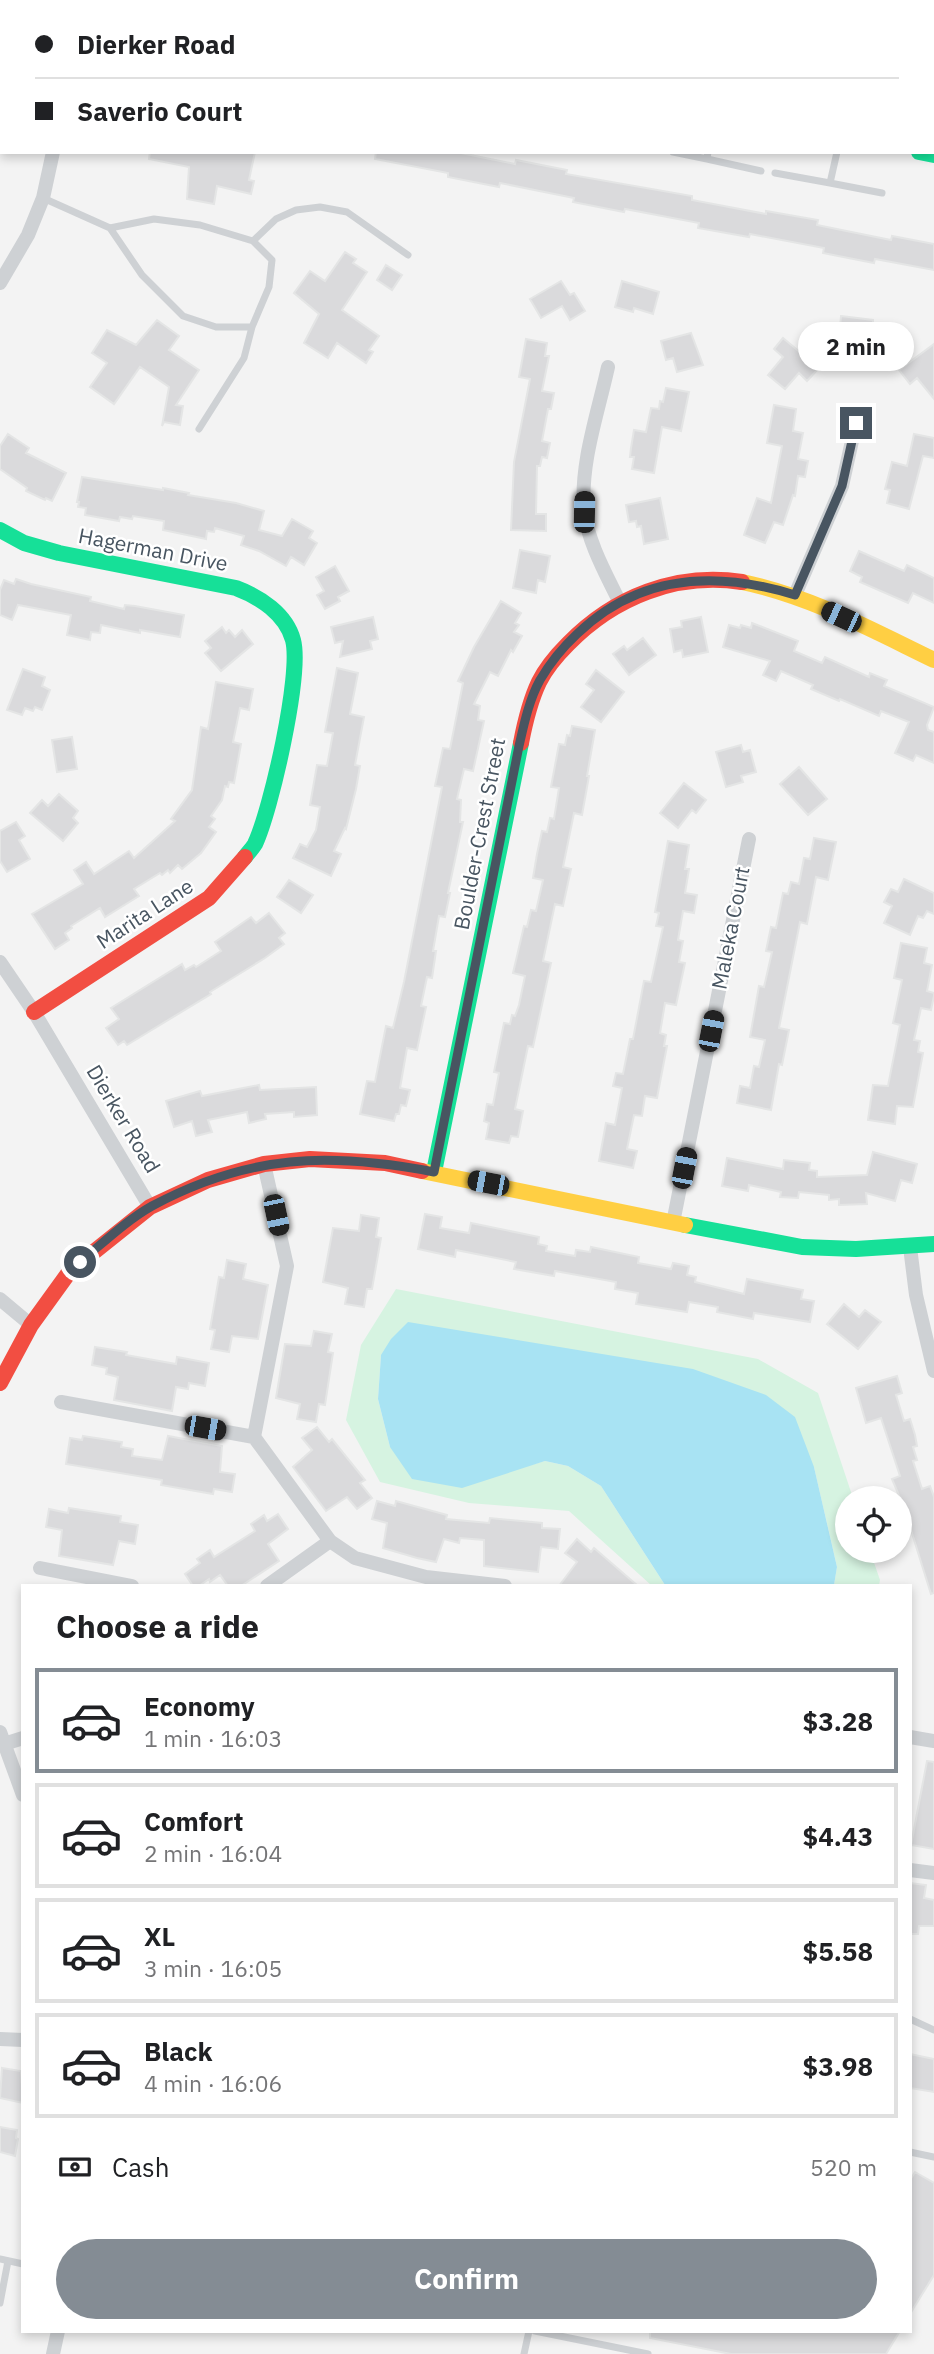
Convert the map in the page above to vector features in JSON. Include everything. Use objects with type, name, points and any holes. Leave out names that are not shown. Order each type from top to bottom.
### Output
[{"type":"street","points":[[0,283],[28,235],[43,198],[52,154]]},
{"type":"street","points":[[608,367],[587,459],[584,512],[596,550],[619,601]]},
{"type":"street","points":[[795,595],[842,486],[856,423]]},
{"type":"street","name":"Hagerman Drive","points":[[0,530],[24,543],[59,553],[236,588],[265,603],[278,613],[287,627]]},
{"type":"street","name":"Boulder-Crest Street","points":[[434,1172],[526,718],[540,680],[553,660],[593,618],[619,601],[661,585],[696,580],[731,581],[765,586],[795,595],[934,660]]},
{"type":"street","name":"Marita Lane","points":[[34,1012],[209,898],[254,846],[275,781],[293,681],[295,654],[293,638],[287,627]]},
{"type":"street","name":"Maleka Court","points":[[673,1223],[749,839]]},
{"type":"street","name":"Dierker Road","points":[[0,962],[34,1012],[150,1207],[70,1271],[32,1325],[0,1383]]},
{"type":"street","points":[[150,1207],[208,1180],[264,1164],[310,1159],[386,1163],[802,1247],[856,1249],[934,1244]]},
{"type":"street","points":[[254,1437],[287,1266],[264,1164]]},
{"type":"street","points":[[910,1247],[916,1295],[934,1371]]},
{"type":"street","points":[[0,1299],[32,1325]]},
{"type":"street","points":[[61,1402],[254,1437],[330,1541],[355,1558],[426,1577],[487,1584]]},
{"type":"street","points":[[270,1584],[330,1541]]},
{"type":"street","points":[[40,1568],[122,1584]]},
{"type":"street","points":[[912,1737],[934,1741]]},
{"type":"street","points":[[21,1738],[2,1738],[21,1790]]},
{"type":"street","points":[[912,1870],[934,1873]]},
{"type":"street","points":[[0,2039],[21,2040]]},
{"type":"street","points":[[53,2354],[58,2333]]},
{"type":"lane","points":[[830,183],[837,154]]},
{"type":"lane","points":[[707,156],[761,171]]},
{"type":"lane","points":[[775,173],[882,193]]},
{"type":"lane","points":[[43,198],[110,228],[142,275],[183,316],[216,327],[252,327]]},
{"type":"lane","points":[[253,241],[276,219],[296,210],[320,207],[347,212],[408,255]]},
{"type":"lane","points":[[110,228],[154,219],[200,225],[253,241],[272,260],[269,288],[252,327],[244,358],[199,429]]},
{"type":"lane","points":[[912,2020],[934,2029]]},
{"type":"lane","points":[[912,2152],[934,2157]]},
{"type":"lane","points":[[0,2303],[4,2260]]},
{"type":"lane","points":[[524,2354],[529,2333]]},
{"type":"lane","points":[[545,2333],[648,2354]]},
{"type":"green space","points":[[396,1289],[758,1359],[818,1393],[849,1486],[835,1486],[835,1558],[814,1467],[381,1355],[378,1399],[390,1447],[513,1470],[545,1461],[568,1466],[601,1486],[664,1584],[650,1584],[569,1511],[469,1503],[380,1482],[346,1420],[361,1345]]},
{"type":"green space","points":[[836,1563],[874,1563],[879,1584],[834,1584]]},
{"type":"water","points":[[408,1322],[693,1369],[766,1395],[795,1417],[814,1467],[837,1567],[834,1584],[664,1584],[601,1486],[568,1466],[545,1461],[462,1488],[412,1479],[390,1447],[378,1399],[381,1355],[391,1339]]},
{"type":"building","points":[[150,154],[255,154],[249,180],[254,181],[251,194],[217,186],[214,204],[187,199],[189,167],[149,159]]},
{"type":"building","points":[[376,154],[466,154],[515,164],[516,160],[567,170],[566,174],[692,196],[692,200],[766,214],[766,211],[818,220],[817,225],[891,240],[892,236],[934,244],[934,270],[875,259],[874,263],[823,253],[824,248],[750,234],[749,237],[698,228],[699,223],[573,202],[574,198],[500,183],[499,187],[448,177],[448,173],[375,159]]},
{"type":"building","points":[[345,252],[356,259],[353,263],[367,272],[342,310],[379,336],[369,350],[373,352],[366,363],[337,343],[328,358],[304,343],[319,314],[294,293],[310,271],[325,281]]},
{"type":"building","points":[[386,265],[402,275],[392,290],[377,280]]},
{"type":"building","points":[[561,281],[570,295],[574,293],[585,311],[570,320],[562,306],[541,318],[530,299]]},
{"type":"building","points":[[622,281],[659,292],[653,314],[634,308],[633,312],[615,307]]},
{"type":"building","points":[[841,316],[879,323],[875,354],[858,352],[858,347],[849,346],[850,339],[839,338]]},
{"type":"building","points":[[157,320],[179,336],[169,350],[199,370],[176,405],[183,406],[180,425],[164,422],[162,426],[169,387],[140,367],[114,404],[90,387],[107,363],[92,353],[107,330],[136,345]]},
{"type":"building","points":[[691,333],[703,365],[677,372],[673,358],[666,360],[661,341]]},
{"type":"building","points":[[783,338],[819,368],[807,381],[799,373],[785,389],[768,375],[783,357],[774,349]]},
{"type":"building","points":[[526,339],[547,343],[545,356],[549,356],[542,391],[554,393],[542,441],[550,443],[547,458],[542,457],[540,466],[537,466],[536,514],[546,514],[546,531],[511,530],[514,462],[530,379],[519,377]]},
{"type":"building","points":[[934,344],[934,399],[917,378],[910,384],[899,370]]},
{"type":"building","points":[[666,388],[689,392],[681,431],[662,427],[654,473],[632,469],[634,457],[630,457],[634,430],[646,432],[651,408],[659,409]]},
{"type":"building","points":[[774,405],[796,409],[793,431],[803,433],[798,459],[808,461],[805,477],[798,476],[795,496],[793,495],[783,525],[774,522],[765,543],[744,535],[757,498],[771,503],[782,446],[767,443]]},
{"type":"building","points":[[8,434],[29,448],[26,453],[66,473],[52,501],[26,491],[27,488],[0,469],[0,446]]},
{"type":"building","points":[[914,434],[934,438],[934,458],[923,456],[909,509],[887,503],[890,490],[885,489],[892,462],[907,466]]},
{"type":"building","points":[[82,477],[163,488],[236,503],[264,511],[259,530],[282,536],[292,519],[313,531],[309,538],[317,543],[304,565],[291,557],[286,566],[259,551],[241,545],[244,536],[215,528],[214,532],[207,531],[206,539],[163,530],[164,521],[133,516],[132,519],[120,517],[119,521],[85,515],[86,508],[78,507],[77,502]]},
{"type":"building","points":[[660,498],[668,539],[644,544],[641,526],[637,527],[636,521],[629,522],[626,505]]},
{"type":"building","points":[[520,550],[550,556],[545,582],[538,580],[536,593],[513,588]]},
{"type":"building","points":[[859,551],[904,571],[907,565],[934,578],[934,603],[913,593],[908,603],[860,582],[862,577],[850,571]]},
{"type":"building","points":[[335,566],[349,591],[338,597],[340,601],[325,609],[317,595],[324,591],[316,577]]},
{"type":"building","points":[[16,579],[91,597],[90,601],[124,609],[125,605],[135,606],[184,615],[180,637],[101,625],[100,633],[91,632],[90,640],[67,635],[71,615],[18,605],[12,620],[0,615],[0,590],[4,580],[14,584]]},
{"type":"building","points":[[501,601],[521,613],[515,623],[519,625],[514,632],[522,636],[513,652],[511,650],[498,676],[490,672],[474,704],[480,706],[478,720],[484,721],[473,771],[464,769],[457,799],[461,800],[460,822],[463,822],[445,917],[439,916],[432,978],[427,977],[421,1006],[426,1007],[417,1050],[407,1048],[400,1088],[410,1090],[406,1106],[401,1105],[394,1121],[360,1114],[367,1081],[375,1082],[386,1026],[393,1028],[404,982],[442,787],[435,786],[443,748],[450,749],[463,683],[458,681]]},
{"type":"building","points":[[373,617],[378,639],[370,641],[372,649],[340,657],[343,641],[335,643],[331,627]]},
{"type":"building","points":[[701,617],[708,652],[683,657],[682,650],[674,652],[670,629],[682,627],[681,621]]},
{"type":"building","points":[[752,623],[798,641],[794,651],[822,663],[825,657],[869,677],[870,673],[887,680],[884,686],[934,707],[927,725],[928,730],[934,732],[934,763],[916,755],[913,761],[895,753],[909,722],[881,711],[879,716],[840,699],[839,701],[811,689],[813,685],[781,671],[776,681],[763,675],[770,661],[723,647],[729,625],[751,628]]},
{"type":"building","points":[[222,627],[226,633],[229,630],[235,637],[242,630],[253,644],[221,671],[205,653],[211,648],[205,641]]},
{"type":"building","points":[[643,638],[656,655],[629,675],[613,654],[624,646],[627,650]]},
{"type":"building","points":[[337,668],[358,673],[350,714],[364,717],[355,765],[360,766],[356,789],[346,829],[334,851],[341,854],[331,876],[293,858],[300,844],[307,847],[316,830],[320,807],[310,805],[317,765],[327,766],[333,733],[325,732]]},
{"type":"building","points":[[23,669],[45,677],[42,686],[50,690],[42,710],[35,707],[33,711],[25,708],[22,715],[7,710]]},
{"type":"building","points":[[596,670],[624,692],[601,722],[581,707],[594,690],[586,684]]},
{"type":"building","points":[[216,682],[253,689],[249,710],[240,708],[233,742],[241,744],[234,783],[229,782],[228,787],[225,786],[222,800],[211,816],[215,819],[209,827],[216,832],[201,853],[182,869],[178,865],[170,873],[168,870],[162,875],[160,873],[134,889],[139,896],[105,917],[100,908],[71,926],[65,933],[69,940],[55,949],[32,914],[83,884],[74,870],[86,862],[94,874],[129,851],[134,858],[175,821],[171,819],[192,790],[201,727],[208,729]]},
{"type":"building","points":[[572,726],[595,730],[589,776],[582,815],[574,813],[563,867],[571,869],[563,906],[555,904],[543,961],[551,963],[533,1047],[528,1046],[515,1109],[523,1111],[518,1137],[511,1136],[509,1143],[486,1139],[489,1123],[484,1121],[487,1104],[493,1105],[499,1073],[494,1072],[504,1023],[510,1024],[512,1015],[515,1016],[525,976],[513,973],[524,926],[527,927],[531,910],[536,911],[543,880],[533,878],[542,831],[547,832],[550,818],[554,819],[559,788],[551,787],[559,744],[565,745]]},
{"type":"building","points":[[72,737],[77,769],[57,772],[52,740]]},
{"type":"building","points":[[741,745],[743,752],[750,750],[756,772],[741,776],[743,782],[726,787],[716,752]]},
{"type":"building","points":[[799,767],[827,799],[808,815],[780,784]]},
{"type":"building","points":[[684,783],[706,800],[696,813],[692,810],[678,828],[660,813]]},
{"type":"building","points":[[59,794],[78,811],[73,818],[78,823],[63,841],[30,813],[42,800],[48,806]]},
{"type":"building","points":[[16,822],[25,836],[19,840],[30,859],[7,872],[0,861],[0,831]]},
{"type":"building","points":[[814,838],[836,842],[828,880],[816,877],[807,924],[800,922],[779,1028],[789,1030],[782,1065],[779,1064],[771,1110],[737,1103],[740,1086],[750,1088],[754,1066],[759,1067],[765,1040],[750,1037],[759,986],[764,987],[772,952],[766,951],[771,927],[776,928],[783,893],[788,894],[791,882],[799,884],[804,858],[810,859]]},
{"type":"building","points":[[668,841],[689,845],[685,893],[697,895],[694,913],[683,911],[678,940],[683,941],[679,962],[685,963],[676,1005],[665,1003],[660,1033],[666,1035],[664,1046],[667,1046],[657,1098],[645,1096],[642,1116],[634,1115],[627,1149],[637,1151],[633,1168],[599,1161],[606,1123],[615,1125],[622,1088],[613,1086],[616,1073],[623,1074],[644,981],[651,982],[663,927],[656,926],[659,913],[655,912]]},
{"type":"building","points":[[904,879],[934,893],[934,914],[927,911],[923,918],[918,916],[910,935],[884,923],[892,906],[884,902],[891,889],[898,892]]},
{"type":"building","points":[[289,880],[313,895],[301,913],[277,897]]},
{"type":"building","points":[[269,913],[285,933],[279,938],[284,944],[210,992],[211,994],[127,1045],[124,1041],[118,1045],[106,1028],[119,1019],[111,1008],[182,964],[185,970],[194,965],[196,967],[221,951],[215,942],[251,917],[256,923]]},
{"type":"building","points":[[901,943],[927,948],[924,963],[932,965],[927,991],[934,993],[934,996],[931,1010],[921,1008],[914,1040],[920,1041],[918,1052],[923,1053],[913,1107],[897,1106],[895,1124],[868,1120],[873,1085],[888,1086],[900,1025],[893,1023],[902,980],[894,978]]},
{"type":"building","points":[[259,1085],[260,1090],[316,1087],[317,1115],[294,1117],[294,1112],[265,1114],[266,1119],[249,1123],[247,1112],[208,1120],[212,1132],[196,1136],[192,1121],[174,1127],[166,1101],[200,1091],[202,1096]]},
{"type":"building","points":[[873,1152],[917,1164],[912,1183],[901,1180],[895,1201],[866,1193],[867,1204],[839,1205],[839,1199],[829,1200],[829,1195],[799,1192],[798,1198],[780,1197],[781,1192],[749,1185],[748,1191],[722,1186],[727,1158],[783,1169],[784,1160],[810,1163],[809,1170],[817,1171],[817,1177],[867,1175]]},
{"type":"building","points":[[425,1214],[442,1217],[440,1228],[469,1233],[471,1223],[539,1237],[538,1244],[547,1246],[546,1251],[575,1256],[576,1250],[590,1252],[591,1247],[639,1257],[638,1263],[671,1269],[673,1263],[689,1266],[687,1275],[696,1277],[695,1282],[744,1294],[747,1279],[803,1290],[801,1299],[814,1301],[810,1322],[754,1313],[753,1319],[717,1312],[718,1307],[689,1302],[687,1312],[636,1304],[638,1293],[615,1289],[616,1282],[555,1271],[554,1276],[514,1269],[516,1262],[456,1250],[455,1257],[418,1249]]},
{"type":"building","points":[[361,1215],[379,1218],[376,1237],[381,1238],[372,1289],[367,1289],[364,1307],[345,1304],[348,1288],[323,1282],[333,1228],[359,1231]]},
{"type":"building","points":[[227,1260],[246,1264],[243,1279],[268,1285],[258,1339],[232,1336],[229,1352],[211,1349],[215,1330],[210,1329],[219,1277],[224,1278]]},
{"type":"building","points":[[844,1304],[859,1317],[865,1310],[881,1322],[858,1349],[827,1324]]},
{"type":"building","points":[[314,1331],[332,1334],[328,1352],[333,1353],[325,1405],[319,1404],[316,1422],[297,1419],[300,1404],[276,1398],[285,1344],[311,1346]]},
{"type":"building","points":[[95,1347],[176,1364],[177,1357],[209,1363],[205,1386],[189,1383],[188,1389],[176,1387],[172,1411],[114,1400],[118,1377],[106,1374],[107,1368],[92,1365]]},
{"type":"building","points":[[897,1376],[902,1393],[896,1395],[904,1421],[910,1419],[915,1435],[917,1446],[913,1447],[917,1460],[913,1461],[922,1489],[930,1486],[934,1497],[934,1593],[931,1594],[912,1533],[912,1486],[895,1486],[892,1479],[900,1476],[881,1418],[866,1423],[856,1388]]},
{"type":"building","points":[[317,1427],[329,1442],[332,1439],[365,1480],[360,1483],[372,1498],[357,1509],[347,1497],[326,1511],[293,1467],[312,1450],[302,1438]]},
{"type":"building","points":[[83,1436],[122,1442],[121,1447],[133,1449],[132,1456],[162,1460],[168,1436],[222,1446],[220,1472],[235,1474],[232,1492],[214,1489],[213,1494],[161,1485],[162,1480],[66,1464],[70,1438],[82,1440]]},
{"type":"building","points":[[377,1501],[395,1506],[396,1501],[447,1515],[446,1519],[489,1523],[490,1518],[542,1523],[542,1528],[560,1529],[558,1549],[541,1547],[538,1572],[484,1566],[484,1540],[460,1538],[459,1543],[444,1539],[436,1562],[417,1558],[383,1548],[387,1523],[372,1519]]},
{"type":"building","points":[[69,1508],[121,1516],[120,1522],[138,1525],[135,1544],[119,1541],[113,1565],[59,1556],[62,1530],[46,1527],[49,1509],[68,1513]]},
{"type":"building","points":[[278,1514],[288,1529],[268,1544],[279,1561],[244,1584],[227,1584],[220,1575],[210,1582],[209,1579],[202,1584],[192,1584],[185,1574],[200,1563],[197,1559],[210,1550],[214,1557],[255,1531],[251,1524],[264,1515],[267,1521]]},
{"type":"building","points":[[577,1539],[591,1552],[594,1548],[636,1584],[560,1584],[577,1562],[565,1553]]},
{"type":"building","points":[[927,1761],[934,1762],[934,1849],[912,1845]]},
{"type":"building","points":[[912,1883],[926,1885],[924,1898],[934,1900],[934,1926],[919,1926],[918,1934],[912,1934]]},
{"type":"building","points":[[912,2054],[934,2059],[934,2092],[912,2088]]},
{"type":"building","points":[[2,2068],[21,2071],[21,2103],[0,2098]]},
{"type":"building","points":[[0,2127],[17,2130],[15,2156],[0,2152]]},
{"type":"building","points":[[915,2172],[934,2183],[934,2275],[912,2311],[912,2177]]},
{"type":"building","points":[[650,2333],[899,2333],[886,2354],[731,2354],[650,2338]]},
{"type":"traffic: fast","points":[[929,154],[934,155]]},
{"type":"traffic: fast","points":[[0,530],[24,543],[59,553],[236,588],[263,602],[285,622],[293,640],[295,657],[289,711],[262,827],[255,844],[245,857]]},
{"type":"traffic: fast","points":[[434,1172],[521,743]]},
{"type":"traffic: fast","points":[[685,1225],[802,1247],[856,1249],[934,1244]]},
{"type":"traffic: slow","points":[[742,582],[816,605],[934,660]]},
{"type":"traffic: slow","points":[[422,1171],[685,1225]]},
{"type":"traffic: jam","points":[[521,743],[530,704],[545,672],[568,644],[605,613],[626,601],[670,585],[693,581],[742,582]]},
{"type":"traffic: jam","points":[[34,1012],[209,898],[245,857]]},
{"type":"traffic: jam","points":[[0,1383],[31,1325],[70,1271],[150,1207],[208,1180],[264,1164],[310,1159],[385,1163],[422,1171]]},
{"type":"route","points":[[80,1262],[150,1207],[208,1180],[264,1164],[310,1159],[386,1163],[434,1172],[519,746],[540,680],[570,640],[593,618],[639,592],[661,585],[696,580],[765,586],[795,595],[842,486],[856,423]]}]
